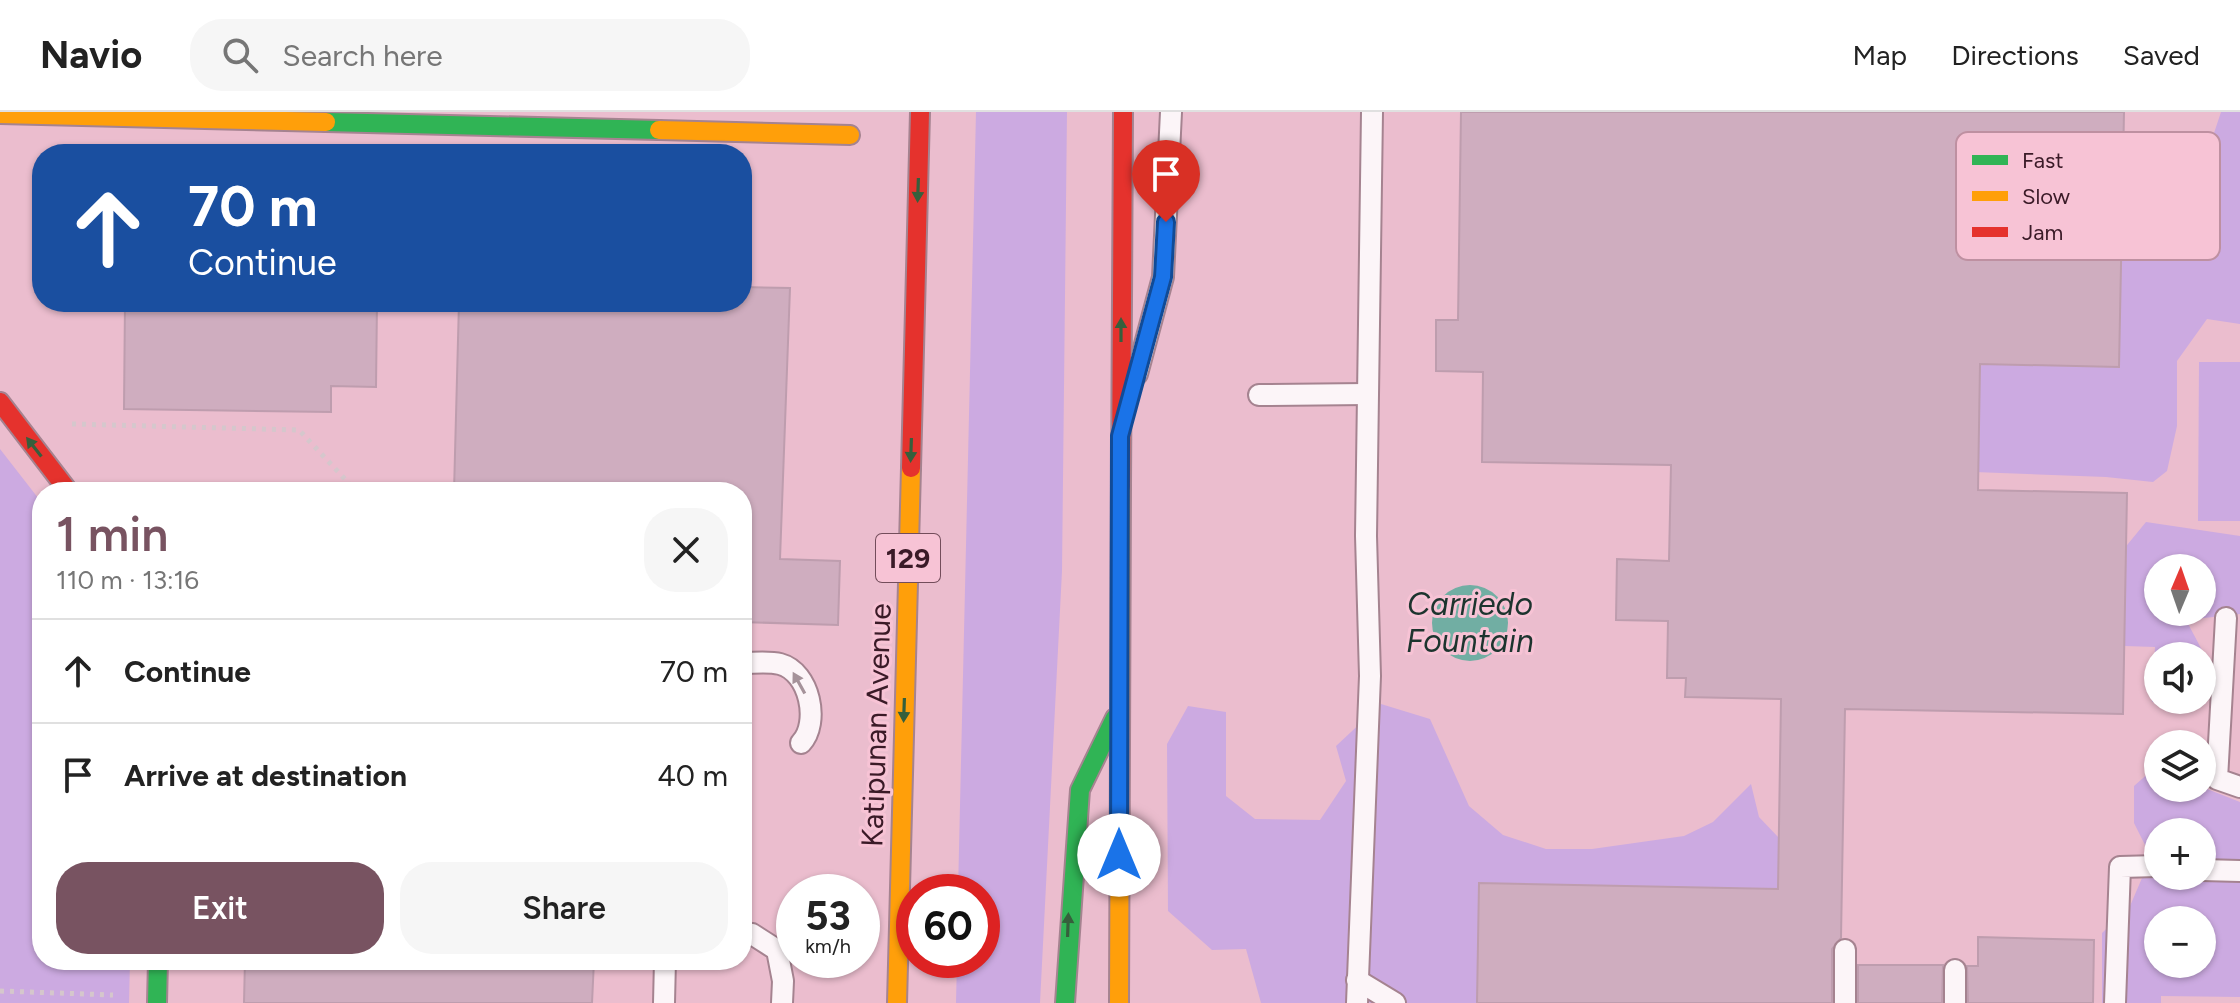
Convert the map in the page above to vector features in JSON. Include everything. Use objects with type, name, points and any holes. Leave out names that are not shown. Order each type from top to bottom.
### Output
[{"type":"main road","name":"Katipunan Avenue","points":[[897,1003],[920,112]]},
{"type":"main road","points":[[1119,1003],[1123,112]]},
{"type":"main road","points":[[0,114],[850,135]]},
{"type":"main road","points":[[0,402],[61,482]]},
{"type":"main road","points":[[1065,1003],[1069,911],[1080,790],[1120,708]]},
{"type":"main road","points":[[157,1003],[158,970]]},
{"type":"lane","points":[[1120,436],[1163,277],[1171,112]]},
{"type":"lane","points":[[1357,1003],[1370,676],[1367,394],[1372,112]]},
{"type":"lane","points":[[1259,395],[1367,394]]},
{"type":"lane","points":[[2226,618],[2217,779],[2222,784],[2240,787]]},
{"type":"lane","points":[[752,663],[779,664],[797,678],[813,715],[808,735],[801,743]]},
{"type":"lane","points":[[2115,1003],[2120,867],[2144,866]]},
{"type":"lane","points":[[2216,870],[2240,871]]},
{"type":"lane","points":[[752,934],[777,950],[783,981],[782,1003]]},
{"type":"lane","points":[[1845,950],[1845,1003]]},
{"type":"lane","points":[[664,1003],[665,970]]},
{"type":"lane","points":[[1955,970],[1955,1003]]},
{"type":"lane","points":[[1357,980],[1395,1003]]},
{"type":"path","points":[[15,422],[299,430],[348,482]]},
{"type":"path","points":[[0,991],[113,995]]},
{"type":"shaded area","points":[[976,112],[1067,112],[1062,571],[1040,1003],[956,1003],[957,978],[1000,978],[1000,874],[958,874]]},
{"type":"shaded area","points":[[2221,112],[2240,112],[2240,324],[2207,319],[2177,361],[2177,426],[2167,471],[2153,482],[2106,477],[1948,471],[1949,367],[2104,359],[2108,260],[2220,260],[2220,132],[2214,132]]},
{"type":"shaded area","points":[[2199,362],[2240,362],[2240,521],[2198,521]]},
{"type":"shaded area","points":[[0,449],[32,490],[32,970],[130,970],[129,1003],[0,1003]]},
{"type":"shaded area","points":[[2146,522],[2240,536],[2240,614],[2216,617],[2216,554],[2144,554],[2144,626],[2189,626],[2198,642],[2144,642],[2144,647],[2125,646],[2123,550]]},
{"type":"shaded area","points":[[1381,704],[1430,719],[1469,806],[1503,835],[1546,849],[1592,849],[1684,836],[1713,822],[1751,784],[1759,817],[1779,838],[1778,889],[1480,884],[1477,1003],[1261,1003],[1246,949],[1212,950],[1168,911],[1167,744],[1188,706],[1226,712],[1226,796],[1255,819],[1320,820],[1346,781],[1336,746]]},
{"type":"shaded area","points":[[2144,777],[2144,802],[2216,802],[2216,793],[2240,802],[2240,997],[2161,996],[2161,1003],[2102,1003],[2102,933],[2130,906],[2144,873],[2144,890],[2216,890],[2216,818],[2144,818],[2144,843],[2134,823],[2134,786]]},
{"type":"water","name":"Carriedo Fountain","points":[[1470,585],[1485,588],[1497,596],[1505,608],[1508,623],[1505,638],[1497,650],[1485,658],[1470,661],[1455,658],[1443,650],[1435,638],[1432,623],[1435,608],[1443,596],[1455,588]]},
{"type":"building","points":[[1461,112],[2124,112],[2124,132],[1956,132],[1956,260],[2121,260],[2119,367],[1980,364],[1978,490],[2127,493],[2123,714],[1845,709],[1841,938],[1832,949],[1832,1003],[1477,1003],[1479,883],[1778,889],[1781,699],[1685,697],[1686,678],[1667,678],[1668,621],[1616,620],[1617,559],[1669,561],[1671,465],[1482,462],[1483,372],[1436,371],[1436,320],[1458,320]]},
{"type":"building","points":[[752,287],[790,288],[780,559],[840,561],[838,625],[752,622],[752,482],[454,482],[459,312],[752,312]]},
{"type":"building","points":[[125,312],[377,312],[376,387],[331,386],[331,412],[124,409]]},
{"type":"building","points":[[1978,937],[2094,940],[2093,1003],[1968,1003],[1967,966],[1978,966]]},
{"type":"building","points":[[1858,965],[1943,965],[1942,1003],[1858,1003]]},
{"type":"building","points":[[245,970],[594,970],[592,1003],[244,1003]]},
{"type":"traffic: fast","points":[[326,122],[659,130]]},
{"type":"traffic: fast","points":[[1065,1003],[1080,790],[1115,718]]},
{"type":"traffic: fast","points":[[157,1003],[158,970]]},
{"type":"traffic: slow","points":[[0,114],[326,122]]},
{"type":"traffic: slow","points":[[659,130],[850,135]]},
{"type":"traffic: slow","points":[[897,1003],[911,468]]},
{"type":"traffic: slow","points":[[1119,1003],[1121,486]]},
{"type":"traffic: jam","points":[[911,468],[920,112]]},
{"type":"traffic: jam","points":[[1121,486],[1123,112]]},
{"type":"traffic: jam","points":[[0,402],[61,482]]},
{"type":"route","points":[[1119,855],[1120,436],[1163,277],[1166,222]]}]
